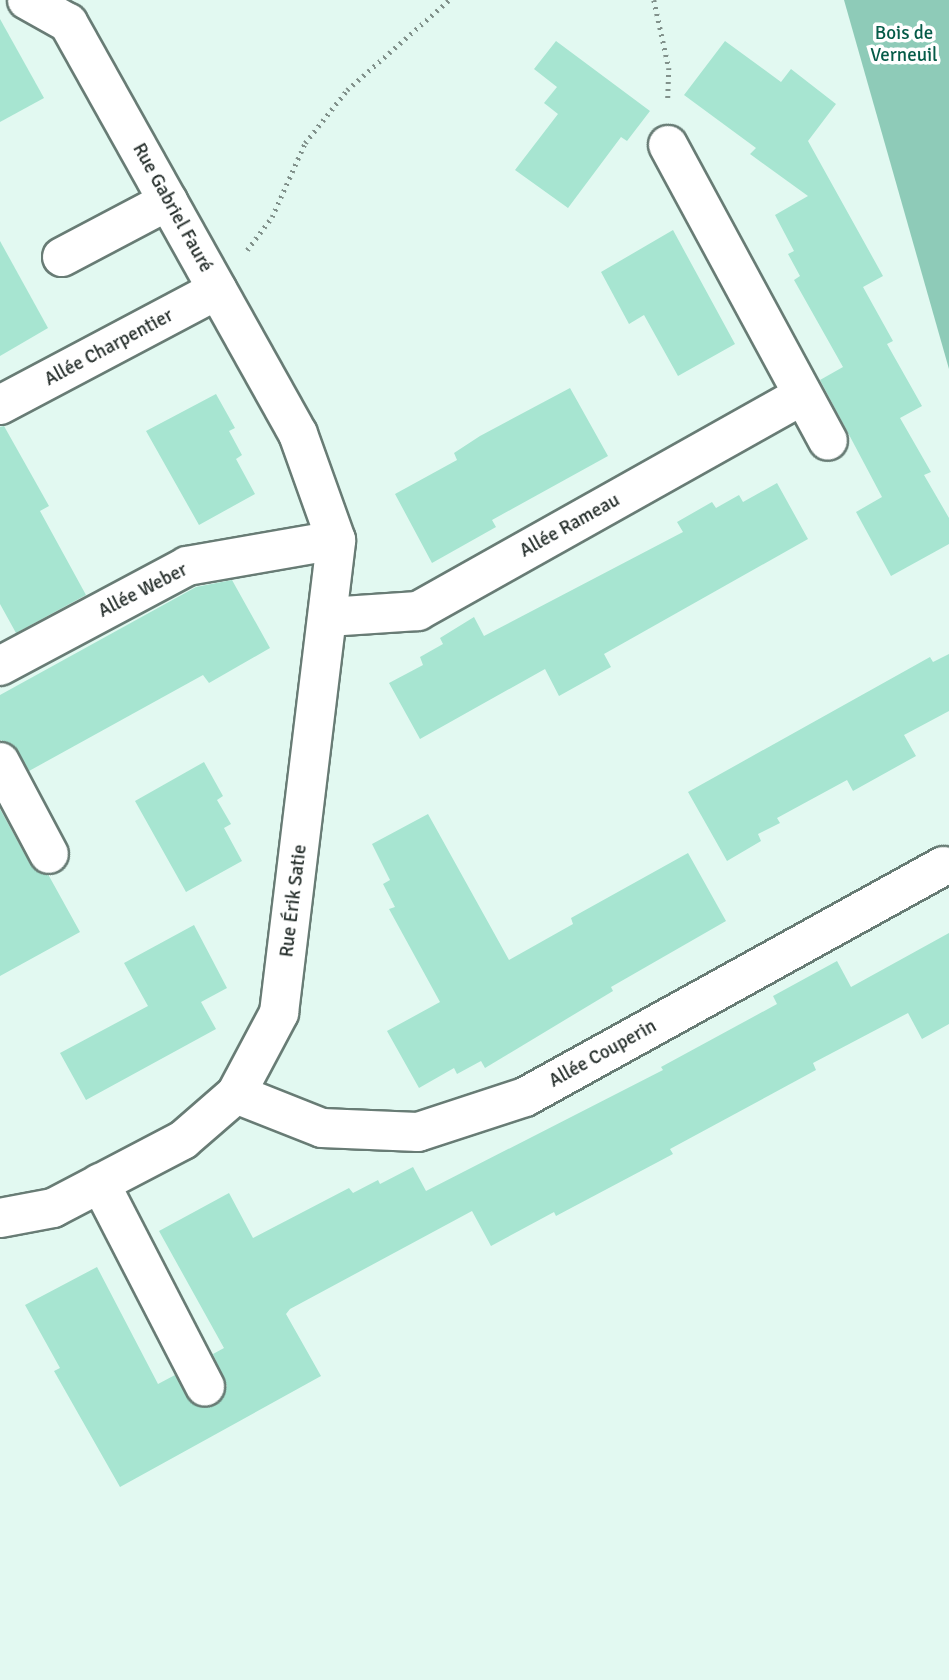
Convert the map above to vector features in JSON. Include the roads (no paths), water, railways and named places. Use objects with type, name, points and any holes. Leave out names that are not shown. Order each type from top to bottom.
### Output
[{"type":"street","name":"Rue Gabriel Fauré","points":[[27,0],[68,23],[298,434]]},
{"type":"street","points":[[668,145],[800,397],[828,442]]},
{"type":"street","points":[[62,257],[168,201]]},
{"type":"street","name":"Allée Charpentier","points":[[0,405],[217,290]]},
{"type":"street","name":"Allée Rameau","points":[[328,617],[418,611],[800,397]]},
{"type":"street","name":"Rue Érik Satie","points":[[0,1218],[53,1208],[183,1140],[236,1094],[279,1013],[336,540],[298,434]]},
{"type":"street","name":"Allée Weber","points":[[0,665],[187,566],[336,540]]},
{"type":"street","points":[[0,762],[49,854]]},
{"type":"street","name":"Allée Couperin","points":[[236,1094],[322,1128],[418,1132],[525,1097],[944,866]]},
{"type":"street","points":[[100,1183],[205,1386]]},
{"type":"park label","name":"Bois de Verneuil","points":[[904,45]]}]
